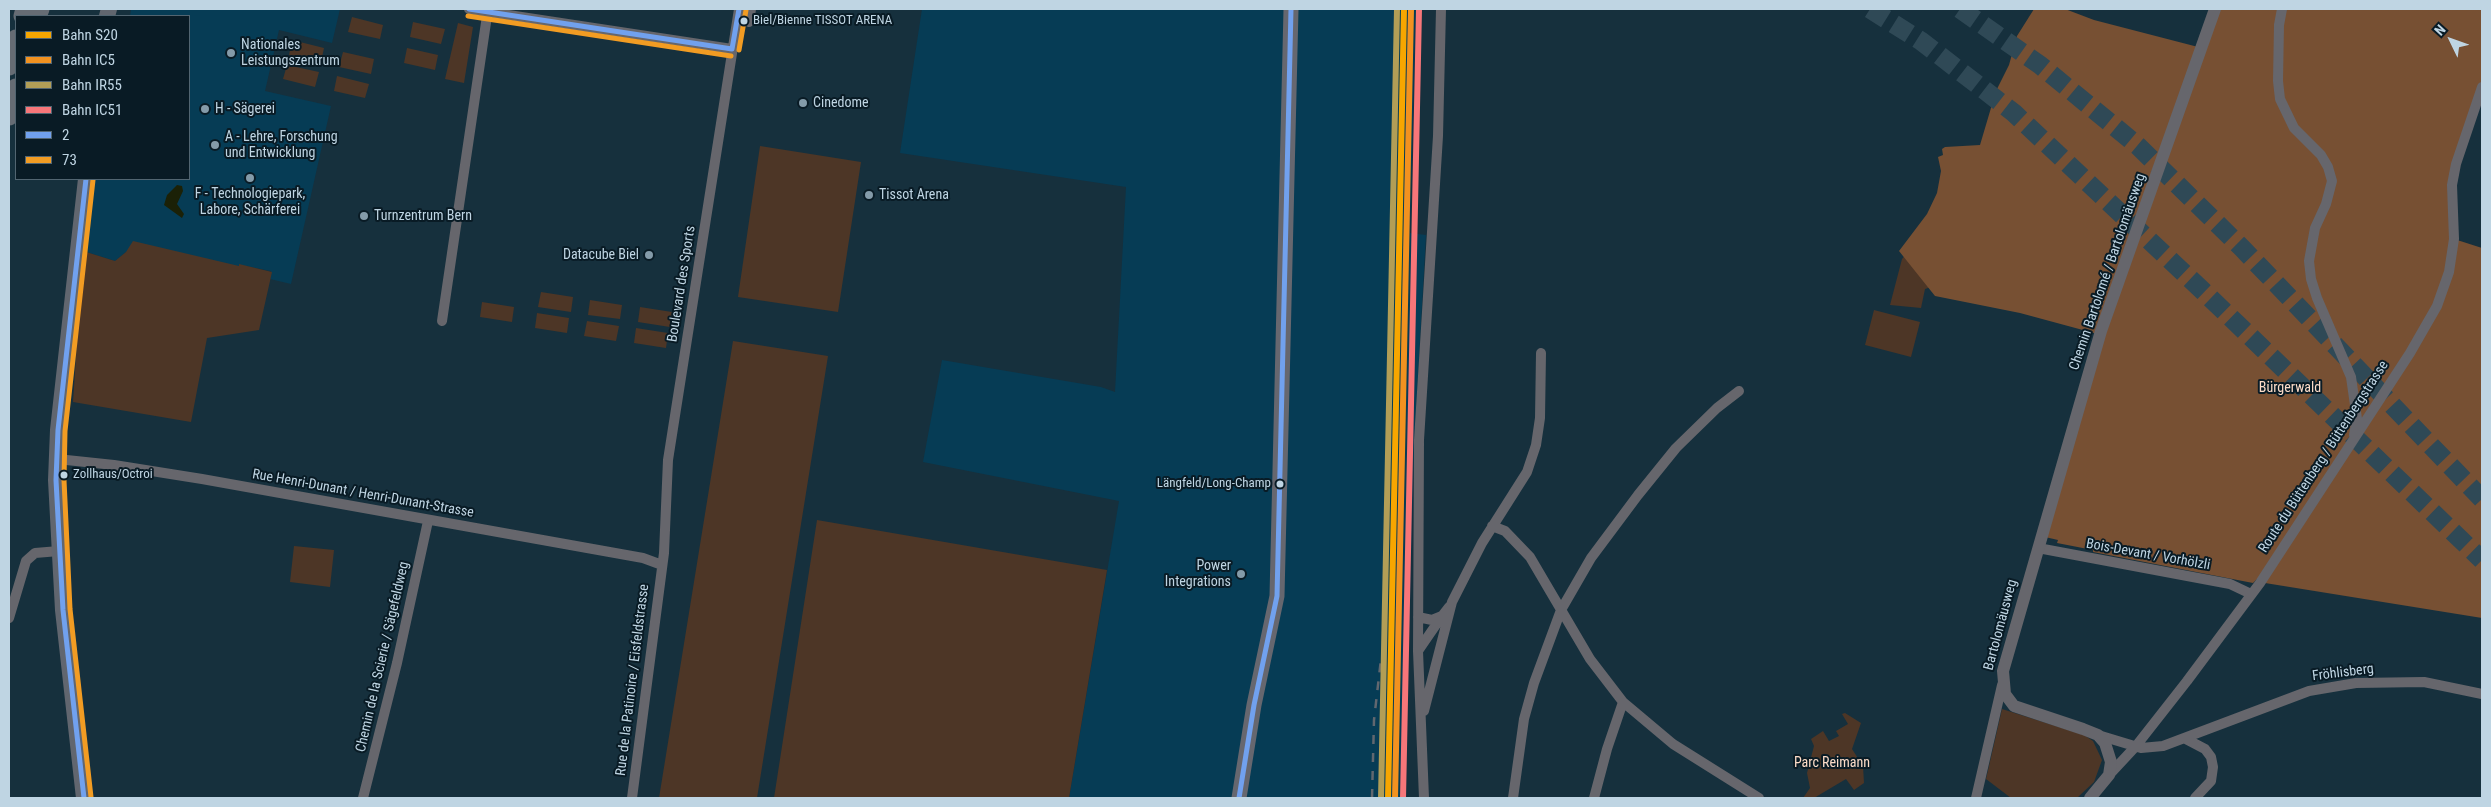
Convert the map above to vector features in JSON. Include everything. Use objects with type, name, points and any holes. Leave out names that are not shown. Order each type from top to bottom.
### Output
[{"type":"highway","points":[[9,66],[15,43]]},
{"type":"highway","points":[[9,116],[15,92]]},
{"type":"main road","points":[[1239,798],[1254,704],[1277,596],[1291,9]]},
{"type":"main road","points":[[84,798],[59,551],[57,459],[58,430],[86,180]]},
{"type":"street","points":[[469,9],[488,10],[732,49]]},
{"type":"street","name":"Boulevard des Sports","points":[[662,565],[666,524],[668,460],[739,9]]},
{"type":"street","points":[[749,22],[751,9]]},
{"type":"street","points":[[1424,798],[1418,651],[1419,440],[1438,136],[1441,9]]},
{"type":"street","name":"Chemin Bartolomé / Bartolomäusweg","points":[[2038,548],[2101,331],[2215,9]]},
{"type":"street","points":[[2282,9],[2279,25],[2280,99],[2294,128],[2321,155],[2328,167],[2332,181],[2326,204],[2315,228],[2309,261],[2311,279],[2317,298],[2354,389],[2357,419],[2354,440]]},
{"type":"street","points":[[442,321],[488,10]]},
{"type":"street","name":"Route du Büttenberg / Büttenbergstrasse","points":[[2090,798],[2136,746],[2252,594],[2421,336],[2444,288],[2454,239],[2453,175],[2461,145],[2482,87]]},
{"type":"street","points":[[1418,651],[1452,602],[1492,526],[1527,472],[1536,445],[1540,418],[1541,353]]},
{"type":"street","points":[[1513,798],[1524,719],[1534,683],[1561,610],[1591,558],[1632,502],[1676,448],[1717,408],[1739,391]]},
{"type":"street","name":"Rue Henri-Dunant / Henri-Dunant-Strasse","points":[[57,459],[114,465],[202,479],[643,558],[662,565]]},
{"type":"street","name":"Chemin de la Scierie / Sägefeldweg","points":[[363,798],[397,663],[428,521]]},
{"type":"street","points":[[1492,526],[1505,531],[1530,557],[1598,671],[1624,702],[1673,744],[1759,798]]},
{"type":"street","name":"Bois-Devant / Vorhölzli","points":[[2038,548],[2230,584],[2252,594]]},
{"type":"street","name":"Bartolomäusweg","points":[[2038,548],[2003,671],[2002,682],[2007,699],[2018,709],[2136,746]]},
{"type":"street","points":[[9,618],[26,561],[35,553],[59,551]]},
{"type":"street","name":"Rue de la Patinoire / Eisfeldstrasse","points":[[632,798],[662,565]]},
{"type":"street","points":[[1421,725],[1452,602]]},
{"type":"street","points":[[1418,617],[1432,620],[1442,616]]},
{"type":"street","points":[[1976,798],[2002,682]]},
{"type":"street","name":"Fröhlisberg","points":[[2136,746],[2148,749],[2184,738],[2309,691],[2356,683],[2424,682],[2482,694]]},
{"type":"street","points":[[1594,798],[1607,749],[1624,702]]},
{"type":"street","points":[[2098,735],[2105,743],[2110,756],[2109,775]]},
{"type":"street","points":[[2184,738],[2205,749],[2211,758],[2213,766],[2211,781],[2195,798]]},
{"type":"shaded area","points":[[131,9],[340,9],[332,43],[279,30],[265,91],[331,106],[291,284],[270,279],[271,271],[240,265],[239,267],[126,252],[115,261],[83,251],[94,180],[190,180],[190,15],[130,15]]},
{"type":"shaded area","points":[[922,9],[1416,9],[1410,233],[1426,235],[1414,445],[1405,798],[1069,798],[1119,501],[923,462],[942,360],[1101,387],[1115,392],[1126,187],[900,153]]},
{"type":"shaded area","points":[[177,185],[182,186],[183,191],[177,204],[184,214],[182,218],[164,205],[167,195]]},
{"type":"green space","name":"Bürgerwald","points":[[2034,9],[2065,9],[2094,20],[2202,48],[2215,9],[2482,9],[2482,87],[2456,164],[2454,239],[2482,248],[2482,618],[2265,583],[2257,579],[2253,583],[2093,552],[2093,550],[2057,543],[2058,540],[2045,537],[2105,336],[2020,313],[1935,296],[1899,251],[1927,214],[1937,193],[1941,171],[1938,157],[1943,155],[1942,149],[1945,147],[1980,145],[1996,91],[2009,65],[2017,36]]},
{"type":"green space","points":[[352,17],[383,25],[380,39],[348,32]]},
{"type":"green space","points":[[413,22],[445,29],[441,44],[410,37]]},
{"type":"green space","points":[[458,23],[473,27],[464,83],[445,79]]},
{"type":"green space","points":[[292,40],[324,48],[321,62],[289,55]]},
{"type":"green space","points":[[407,48],[438,55],[435,70],[404,63]]},
{"type":"green space","points":[[343,52],[374,59],[371,74],[339,67]]},
{"type":"green space","points":[[287,65],[319,72],[315,87],[283,79]]},
{"type":"green space","points":[[337,76],[369,84],[365,98],[334,91]]},
{"type":"green space","points":[[760,146],[861,162],[838,312],[738,297]]},
{"type":"green space","points":[[1933,220],[1934,286],[1925,289],[1921,308],[1890,305],[1902,259]]},
{"type":"green space","points":[[133,241],[272,272],[259,330],[207,338],[191,422],[73,402],[83,251],[115,261],[126,252]]},
{"type":"green space","points":[[541,292],[573,297],[571,312],[538,307]]},
{"type":"green space","points":[[590,300],[622,305],[620,319],[588,315]]},
{"type":"green space","points":[[482,302],[514,307],[512,322],[480,317]]},
{"type":"green space","points":[[640,307],[672,312],[670,327],[638,322]]},
{"type":"green space","points":[[1874,310],[1920,322],[1911,357],[1865,345]]},
{"type":"green space","points":[[537,313],[569,318],[567,333],[535,328]]},
{"type":"green space","points":[[587,321],[619,326],[616,341],[584,336]]},
{"type":"green space","points":[[636,328],[668,333],[666,348],[634,343]]},
{"type":"green space","points":[[733,341],[828,356],[757,798],[659,798]]},
{"type":"green space","points":[[817,520],[1107,570],[1069,798],[774,798]]},
{"type":"green space","points":[[294,546],[334,550],[330,587],[290,582]]},
{"type":"green space","points":[[2002,709],[2084,735],[2093,741],[2102,760],[2094,782],[2077,798],[2011,798],[1986,779]]},
{"type":"green space","name":"Parc Reimann","points":[[1845,713],[1861,723],[1852,749],[1863,766],[1864,783],[1854,790],[1846,779],[1814,798],[1803,798],[1810,788],[1807,773],[1814,746],[1811,739],[1823,731],[1829,741],[1839,736],[1836,731],[1848,724],[1842,714]]},
{"type":"tunnel","points":[[1870,9],[1921,41],[2014,113],[2203,291],[2482,560]]},
{"type":"tunnel","points":[[1960,9],[2040,65],[2138,146],[2242,248],[2482,499]]},
{"type":"railway","points":[[1372,798],[1374,720],[1381,659]]},
{"type":"rail line","name":"IR55","points":[[1381,798],[1397,9]]},
{"type":"rail line","name":"S20","points":[[1388,798],[1404,9]]},
{"type":"rail line","name":"IC5","points":[[1395,798],[1411,9]]},
{"type":"rail line","name":"IC51","points":[[1403,798],[1419,9]]},
{"type":"transit line","name":"2","points":[[469,9],[732,49]]},
{"type":"transit line","name":"2","points":[[732,49],[739,9]]},
{"type":"transit line","name":"2","points":[[1239,798],[1254,705],[1277,596],[1291,9]]},
{"type":"transit line","name":"73","points":[[739,50],[746,10]]},
{"type":"transit line","name":"73","points":[[468,16],[731,56]]},
{"type":"transit line","name":"2","points":[[84,798],[63,610],[56,480],[58,430],[86,180]]},
{"type":"transit line","name":"73","points":[[91,797],[70,609],[64,480],[65,431],[93,180]]},
{"type":"place","name":"Biel/Bienne TISSOT ARENA","points":[[744,21]]},
{"type":"place","name":"Nationales Leistungszentrum","points":[[231,53]]},
{"type":"place","name":"Cinedome","points":[[803,103]]},
{"type":"place","name":"H - Sägerei","points":[[205,109]]},
{"type":"place","name":"A - Lehre, Forschung und Entwicklung","points":[[215,145]]},
{"type":"place","name":"F - Technologiepark, Labore, Schärferei","points":[[250,178]]},
{"type":"place","name":"Tissot Arena","points":[[869,195]]},
{"type":"place","name":"Turnzentrum Bern","points":[[364,216]]},
{"type":"place","name":"Datacube Biel","points":[[649,255]]},
{"type":"place","name":"Zollhaus/Octroi","points":[[64,475]]},
{"type":"place","name":"Längfeld/Long-Champ","points":[[1280,484]]},
{"type":"place","name":"Power Integrations","points":[[1241,574]]}]
